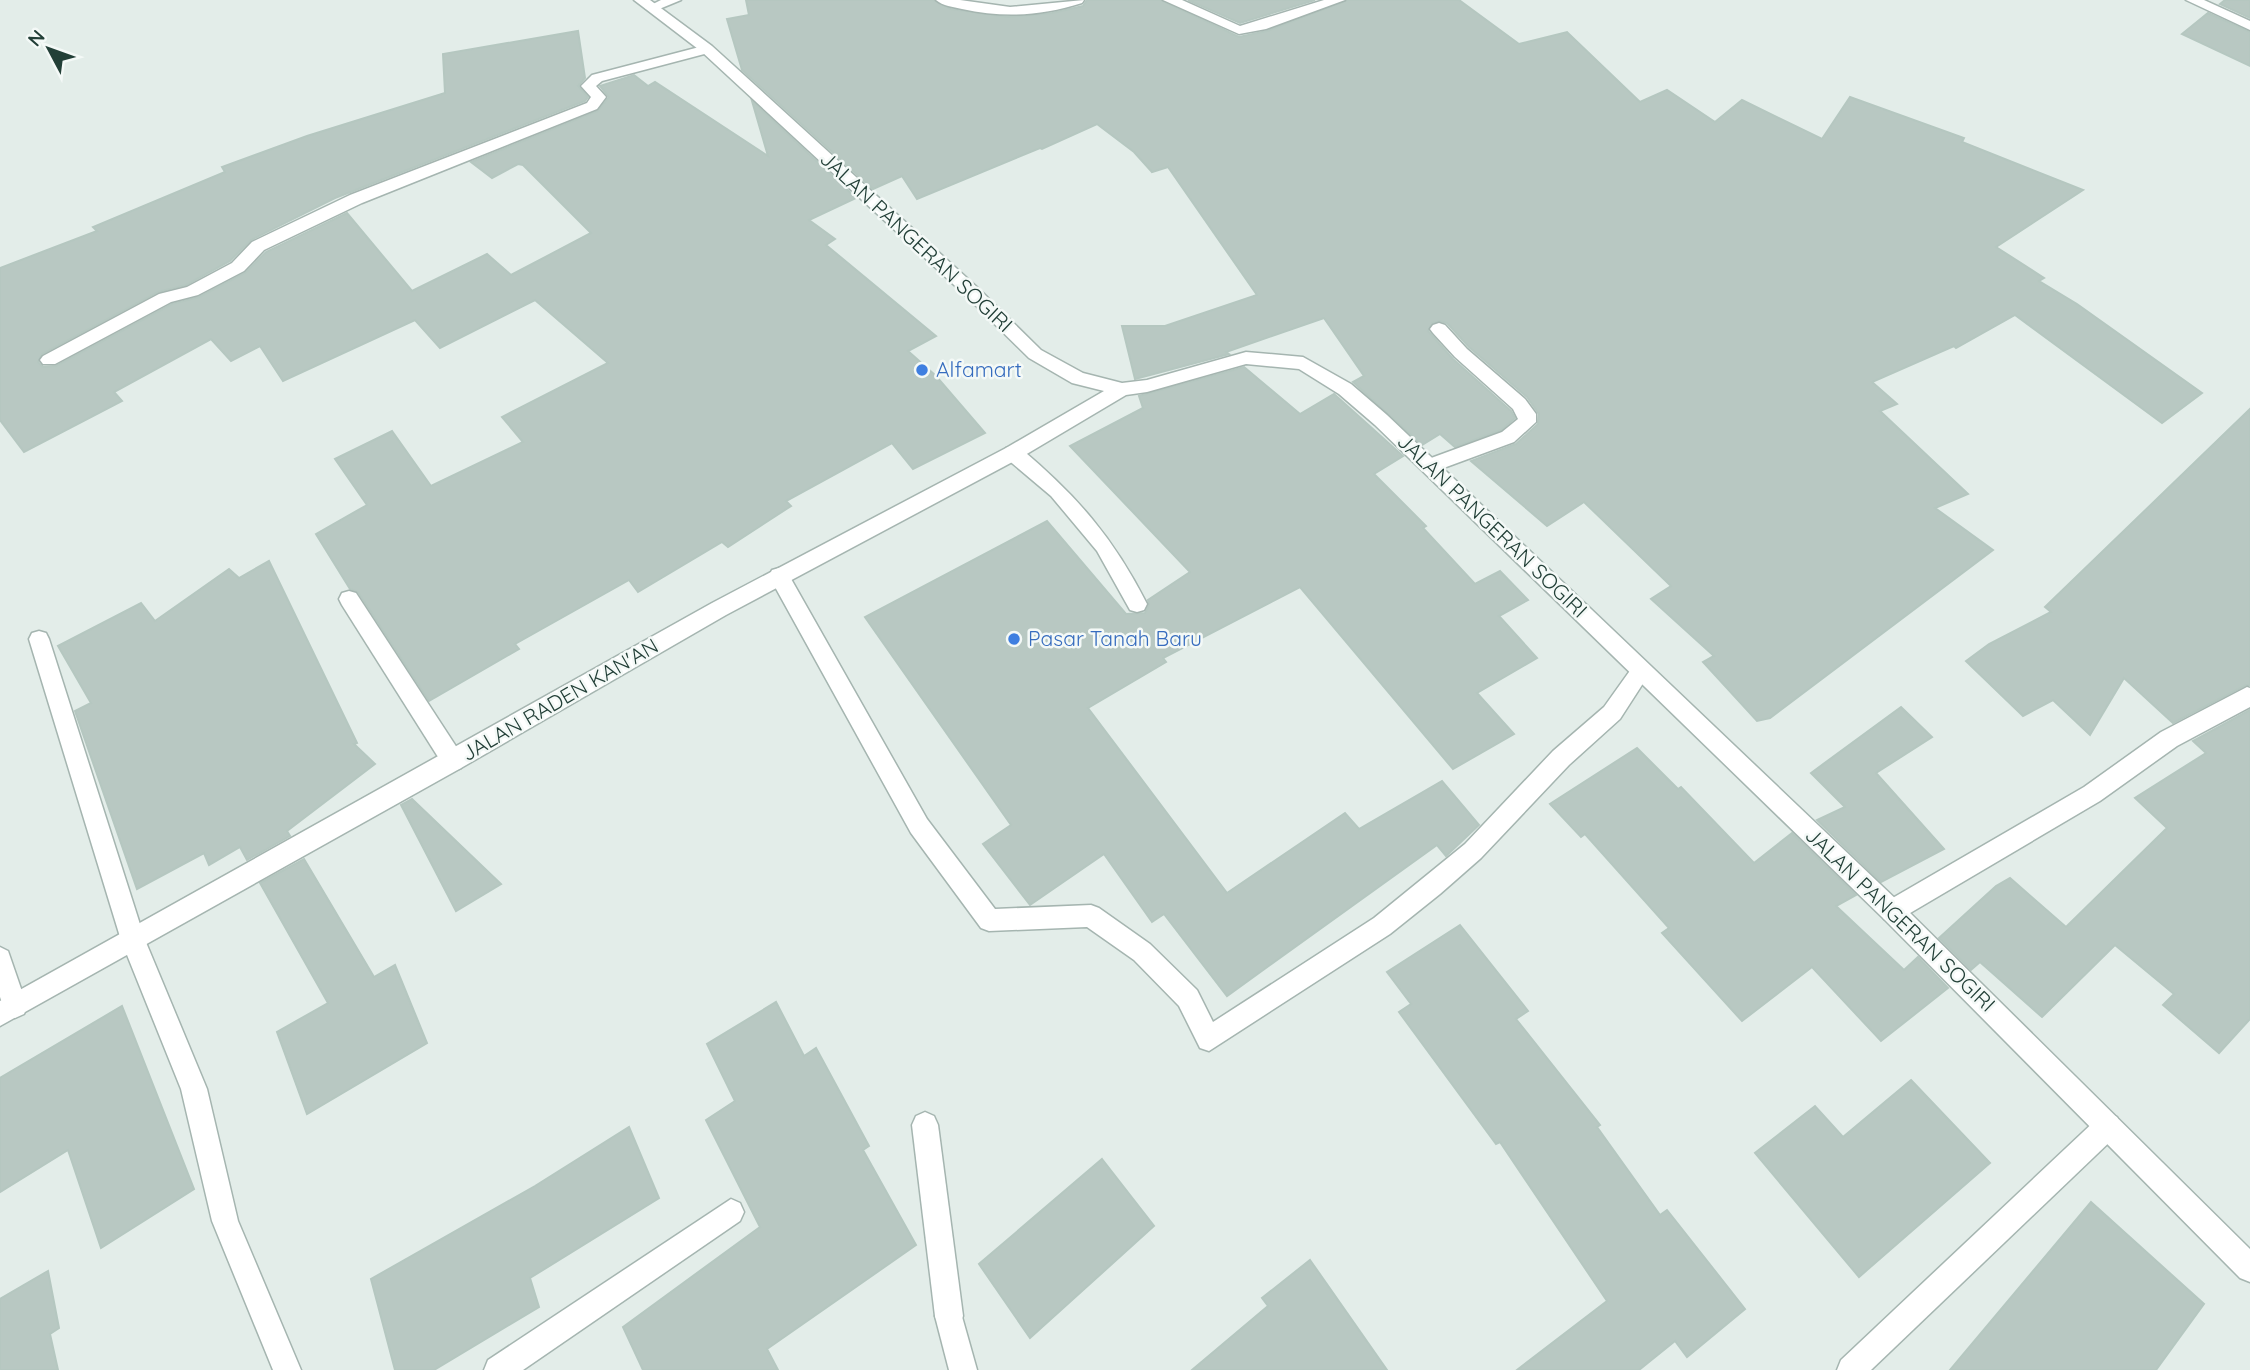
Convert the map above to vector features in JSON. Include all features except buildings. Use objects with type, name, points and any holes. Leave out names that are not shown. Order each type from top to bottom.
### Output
[{"type":"street","points":[[646,4],[674,0]]},
{"type":"street","points":[[943,0],[994,12],[1021,13],[1049,9],[1077,0]]},
{"type":"street","points":[[1170,0],[1239,30],[1261,26],[1338,0]]},
{"type":"street","points":[[2193,0],[2250,26]]},
{"type":"street","name":"JALAN PANGERAN SOGIRI","points":[[646,4],[707,49],[962,283],[1035,354],[1078,378],[1122,389],[1147,386],[1246,358],[1303,363],[1345,389],[1430,466],[1892,911],[2250,1268]]},
{"type":"street","points":[[49,360],[165,298],[192,291],[238,267],[258,246],[344,205],[592,106],[599,97],[588,86],[597,78],[707,49]]},
{"type":"street","points":[[1430,466],[1508,437],[1527,422],[1527,414],[1519,404],[1438,329]]},
{"type":"street","name":"JALAN RADEN KAN'AN","points":[[8,1010],[779,576],[1013,453],[1122,389]]},
{"type":"street","points":[[1013,453],[1058,491],[1104,546],[1136,604]]},
{"type":"street","points":[[779,576],[919,826],[989,920],[1091,916],[1142,952],[1188,998],[1209,1039],[1382,926],[1443,878],[1488,836],[1561,758],[1612,713],[1641,671]]},
{"type":"street","points":[[349,599],[453,761]]},
{"type":"street","points":[[39,639],[133,940],[194,1089],[225,1221],[287,1370]]},
{"type":"street","points":[[1892,911],[2092,794],[2169,739],[2247,696],[2250,698]]},
{"type":"street","points":[[0,959],[8,1010]]},
{"type":"street","points":[[925,1125],[949,1316],[963,1370]]},
{"type":"street","points":[[1852,1370],[2108,1126]]},
{"type":"street","points":[[498,1370],[731,1212]]},
{"type":"place","name":"Alfamart","points":[[922,370]]},
{"type":"place","name":"Pasar Tanah Baru","points":[[1014,639]]}]
